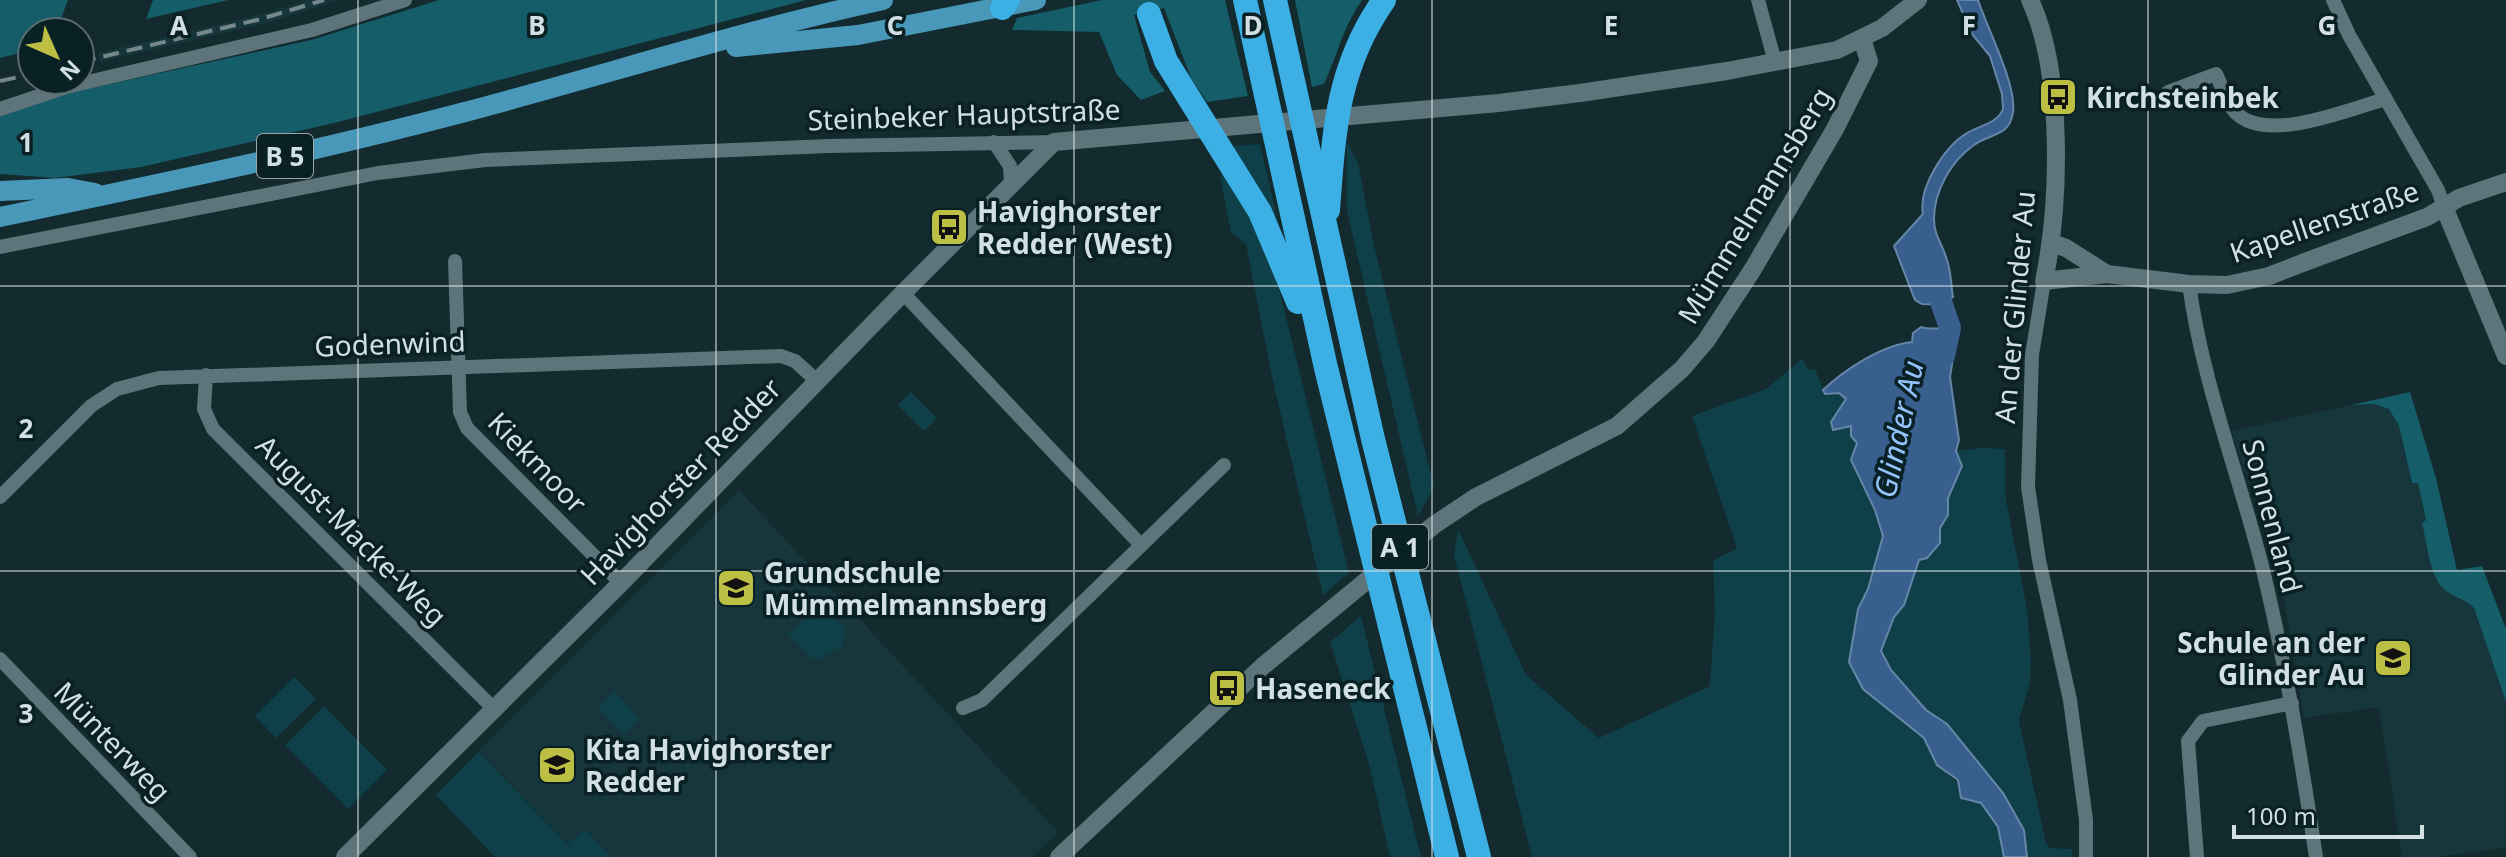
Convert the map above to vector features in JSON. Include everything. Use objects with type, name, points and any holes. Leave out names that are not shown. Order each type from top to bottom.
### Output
[{"type":"highway","name":"A 1","points":[[1245,0],[1326,368],[1447,857]]},
{"type":"highway","name":"A 1","points":[[1275,0],[1376,454],[1479,857]]},
{"type":"highway","points":[[1326,236],[1333,138],[1340,94],[1361,37],[1384,0]]},
{"type":"highway","points":[[1149,14],[1166,61],[1260,212],[1326,368]]},
{"type":"main road","name":"B 5","points":[[0,217],[302,153],[696,50],[803,18],[883,0]]},
{"type":"main road","name":"B 5","points":[[696,50],[858,35],[1036,0]]},
{"type":"main road","points":[[0,191],[68,188],[107,195]]},
{"type":"street","points":[[0,109],[66,87],[312,30],[405,0]]},
{"type":"street","points":[[1758,0],[1775,62]]},
{"type":"street","name":"Steinbeker Hauptstraße","points":[[0,247],[259,195],[453,163],[830,146],[1054,142],[1580,93],[1837,50],[1892,21],[1918,0]]},
{"type":"street","name":"An der Glinder Au","points":[[2030,0],[2049,60],[2055,148],[2052,243],[2032,355],[2028,487],[2039,560],[2070,700],[2086,820],[2086,857]]},
{"type":"street","points":[[2333,0],[2349,35],[2438,190],[2506,356]]},
{"type":"street","name":"Mümmelmannsberg","points":[[1059,857],[1263,666],[1434,525],[1476,497],[1617,426],[1682,369],[1730,306],[1835,129],[1869,61],[1862,39]]},
{"type":"street","points":[[2168,92],[2216,74],[2234,110],[2250,122],[2274,127],[2386,99]]},
{"type":"street","points":[[994,142],[1010,166],[1011,185]]},
{"type":"street","name":"Havighorster Redder","points":[[345,857],[621,583],[1054,142]]},
{"type":"street","name":"Kapellenstraße","points":[[2044,281],[2107,274],[2189,284],[2227,285],[2269,276],[2427,217],[2459,198],[2506,182]]},
{"type":"street","name":"Kapellenstraße","points":[[2052,243],[2066,248],[2107,274]]},
{"type":"street","name":"Kiekmoor","points":[[455,261],[460,412],[467,428],[621,583]]},
{"type":"street","name":"Sonnenland","points":[[2189,284],[2210,391],[2261,563],[2292,703],[2316,857]]},
{"type":"street","points":[[903,293],[1140,544]]},
{"type":"street","name":"Godenwind","points":[[0,497],[101,399],[136,382],[206,375],[781,356],[795,361],[817,381]]},
{"type":"street","name":"August-Macke-Weg","points":[[206,375],[204,409],[213,429],[494,709]]},
{"type":"street","points":[[963,708],[982,700],[1224,465]]},
{"type":"street","name":"Münterweg","points":[[0,659],[190,857]]},
{"type":"street","points":[[2197,857],[2188,741],[2203,721],[2292,703]]},
{"type":"shaded area","points":[[0,0],[68,0],[62,16],[16,16],[16,54],[0,58]]},
{"type":"shaded area","points":[[153,0],[228,0],[146,19]]},
{"type":"shaded area","points":[[309,0],[339,0],[267,23],[100,62],[99,53]]},
{"type":"shaded area","points":[[439,0],[806,0],[334,123],[141,167],[55,178],[0,174],[0,116],[37,100],[55,96],[96,96],[96,87],[311,40]]},
{"type":"shaded area","points":[[1102,0],[1225,0],[1248,96],[1207,102],[1191,78],[1164,8],[1134,15],[1150,72],[1165,91],[1141,100],[1117,75],[1099,32],[1012,30],[1017,18]]},
{"type":"shaded area","points":[[1295,0],[1362,0],[1345,31],[1324,84],[1312,87]]},
{"type":"shaded area","points":[[1347,142],[1358,163],[1375,250],[1434,487],[1418,516],[1347,211]]},
{"type":"shaded area","points":[[1260,144],[1278,222],[1233,146]]},
{"type":"shaded area","points":[[1228,173],[1257,226],[1279,289],[1349,573],[1323,595],[1272,377],[1246,244],[1231,233],[1220,175]]},
{"type":"shaded area","points":[[1802,359],[1809,370],[1815,369],[1825,394],[1839,393],[1846,399],[1831,422],[1834,430],[1851,425],[1857,443],[1851,461],[1875,510],[1883,536],[1868,589],[1858,609],[1863,689],[1924,738],[1937,765],[1981,803],[1998,827],[2004,857],[1532,857],[1454,555],[1458,529],[1526,675],[1599,738],[1710,686],[1715,611],[1713,561],[1737,548],[1692,416],[1766,389]]},
{"type":"shaded area","points":[[911,392],[937,418],[924,431],[898,405]]},
{"type":"shaded area","points":[[2410,392],[2436,478],[2457,570],[2482,566],[2506,629],[2506,702],[2474,608],[2446,591],[2432,569],[2422,523],[2426,520],[2418,483],[2412,483],[2399,426],[2389,409],[2374,404],[2351,405]]},
{"type":"shaded area","name":"Schule an der Glinder Au","points":[[2375,404],[2389,409],[2399,426],[2412,483],[2418,483],[2426,521],[2422,524],[2437,578],[2446,591],[2474,608],[2506,702],[2506,847],[2438,857],[2402,857],[2379,707],[2304,718],[2279,570],[2231,431],[2351,405]]},
{"type":"shaded area","points":[[2005,449],[2005,494],[2027,609],[2030,682],[2019,721],[2046,843],[2050,848],[2072,849],[2072,857],[2027,857],[2024,830],[2003,793],[1947,724],[1926,710],[1891,670],[1881,651],[1894,617],[1904,605],[1920,560],[1940,543],[1940,528],[1948,515],[1948,498],[1962,466],[1956,451]]},
{"type":"shaded area","name":"Grundschule Mümmelmannsberg","points":[[739,490],[1058,832],[1032,857],[612,857],[585,829],[569,844],[478,752]]},
{"type":"shaded area","points":[[813,611],[823,611],[845,628],[842,646],[819,659],[812,658],[788,634]]},
{"type":"shaded area","points":[[1361,616],[1421,857],[1390,857],[1369,764],[1330,642]]},
{"type":"shaded area","points":[[294,677],[316,699],[276,738],[255,716]]},
{"type":"shaded area","points":[[615,691],[640,719],[623,734],[598,707]]},
{"type":"shaded area","points":[[324,706],[387,770],[348,809],[285,745]]},
{"type":"shaded area","points":[[478,752],[568,844],[585,829],[612,857],[495,857],[436,795]]},
{"type":"water","points":[[1957,0],[1978,0],[2006,72],[2013,112],[2004,130],[1974,145],[1958,159],[1945,178],[1937,198],[1934,225],[1948,264],[1953,297],[1947,305],[1922,304],[1915,300],[1894,246],[1923,214],[1925,192],[1942,158],[1958,139],[1992,121],[2003,109],[2002,94],[1990,56],[1972,34]]},
{"type":"water","points":[[1921,327],[1955,330],[1950,377],[1959,440],[1956,451],[1962,466],[1948,498],[1948,515],[1940,528],[1940,543],[1927,558],[1919,560],[1904,605],[1894,617],[1881,651],[1891,670],[1926,710],[1947,724],[2003,793],[2024,830],[2027,857],[2004,857],[1998,827],[1981,803],[1961,798],[1958,780],[1937,765],[1924,738],[1863,689],[1849,662],[1858,609],[1868,589],[1883,536],[1875,510],[1851,460],[1857,443],[1851,436],[1851,426],[1833,430],[1831,422],[1846,399],[1839,393],[1825,394],[1823,390],[1864,360],[1888,348],[1912,342],[1913,333]]},
{"type":"waterway","name":"Glinder Au","points":[[1933,278],[1950,328],[1944,356]]},
{"type":"railway","points":[[96,58],[261,19],[324,0]]},
{"type":"railway","points":[[0,81],[16,78]]},
{"type":"place","name":"Kirchsteinbek","points":[[2058,97]]},
{"type":"place","name":"Havighorster Redder (West)","points":[[949,227]]},
{"type":"place","name":"Grundschule Mümmelmannsberg","points":[[736,588]]},
{"type":"place","name":"Schule an der Glinder Au","points":[[2393,658]]},
{"type":"place","name":"Haseneck","points":[[1227,688]]},
{"type":"place","name":"Kita Havighorster Redder","points":[[557,765]]}]
